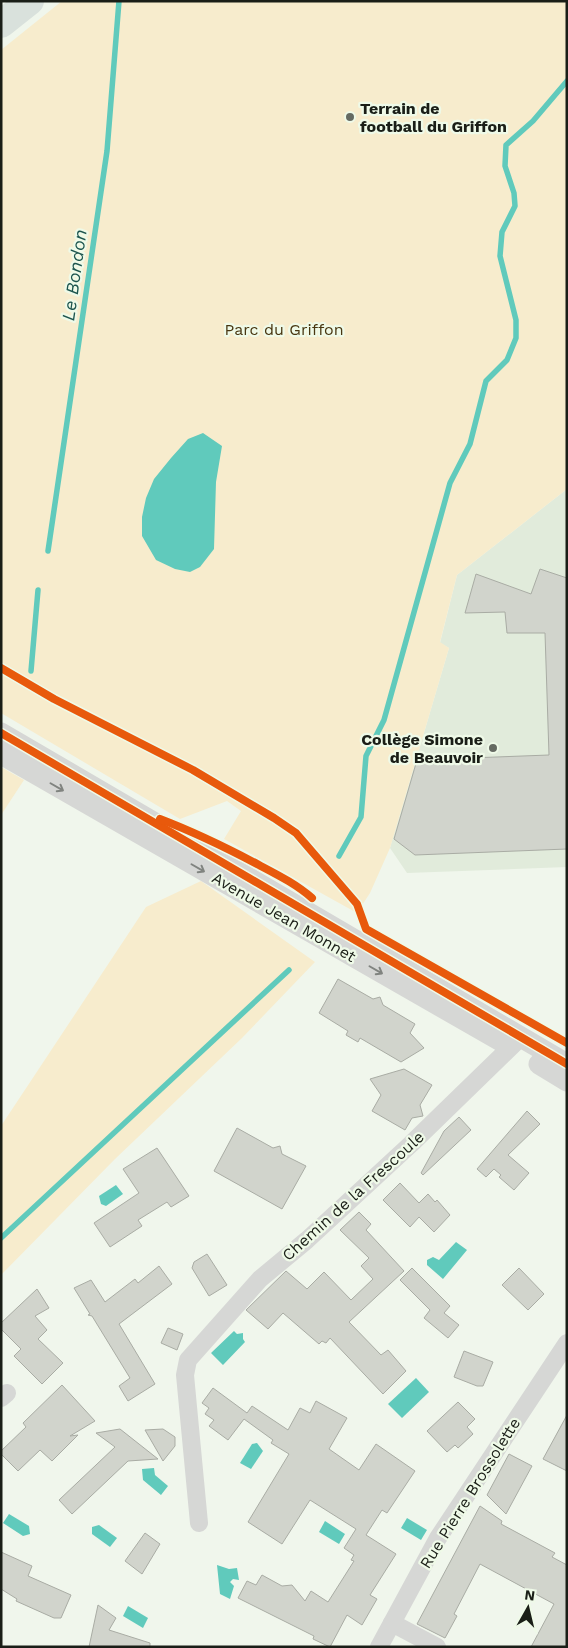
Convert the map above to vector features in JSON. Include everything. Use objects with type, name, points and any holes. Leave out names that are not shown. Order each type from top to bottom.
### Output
[{"type":"highway","points":[[1,24],[30,1]]},
{"type":"street","name":"Avenue Jean Monnet","points":[[1,733],[14,754],[516,1042],[567,1080]]},
{"type":"street","name":"Avenue Jean Monnet","points":[[516,1042],[567,1064]]},
{"type":"street","name":"Chemin de la Frescoule","points":[[199,1523],[185,1375],[188,1360],[260,1279],[307,1240],[412,1144],[516,1042]]},
{"type":"street","name":"Rue Pierre Brossolette","points":[[379,1647],[438,1538],[567,1342]]},
{"type":"street","points":[[392,1623],[437,1647]]},
{"type":"shaded area","name":"Collège Simone de Beauvoir","points":[[567,489],[567,867],[407,873],[390,848],[449,648],[440,643],[457,575]]},
{"type":"green space","name":"Parc du Griffon","points":[[62,1],[567,1],[567,489],[457,575],[440,642],[449,648],[390,848],[370,893],[357,913],[224,839],[241,811],[227,801],[180,819],[1,713],[1,50]]},
{"type":"green space","points":[[1,767],[24,780],[1,815]]},
{"type":"green space","points":[[201,881],[315,962],[242,1038],[115,1159],[1,1275],[1,1126],[146,907]]},
{"type":"water","points":[[203,433],[222,446],[216,482],[214,549],[200,567],[190,572],[175,569],[156,560],[142,536],[142,517],[146,498],[154,479],[188,439]]},
{"type":"water","points":[[116,1185],[123,1194],[106,1206],[101,1204],[99,1196]]},
{"type":"water","points":[[456,1242],[467,1250],[443,1279],[427,1265],[427,1260],[433,1257],[439,1260]]},
{"type":"water","points":[[234,1331],[237,1334],[243,1333],[245,1342],[223,1365],[211,1353]]},
{"type":"water","points":[[416,1378],[429,1392],[402,1418],[388,1404]]},
{"type":"water","points":[[257,1443],[263,1451],[251,1469],[240,1463],[252,1444]]},
{"type":"water","points":[[154,1468],[155,1475],[168,1486],[161,1495],[143,1480],[142,1469]]},
{"type":"water","points":[[9,1514],[29,1526],[30,1534],[23,1536],[3,1523]]},
{"type":"water","points":[[407,1518],[427,1530],[421,1540],[401,1528]]},
{"type":"water","points":[[325,1521],[345,1534],[339,1544],[319,1532]]},
{"type":"water","points":[[99,1525],[117,1538],[110,1547],[92,1534],[92,1527]]},
{"type":"water","points":[[217,1565],[229,1569],[237,1568],[239,1580],[233,1579],[230,1582],[234,1586],[230,1599],[220,1594]]},
{"type":"water","points":[[128,1606],[148,1618],[143,1628],[123,1616]]},
{"type":"building","points":[[540,569],[567,578],[567,849],[415,855],[394,839],[417,760],[549,755],[545,633],[507,633],[505,612],[465,613],[476,574],[531,594]]},
{"type":"building","points":[[338,979],[373,999],[380,997],[383,1005],[415,1024],[410,1033],[424,1048],[401,1062],[360,1038],[358,1042],[346,1035],[348,1031],[319,1013]]},
{"type":"building","points":[[404,1069],[432,1085],[420,1105],[423,1116],[412,1118],[405,1130],[372,1111],[381,1095],[370,1079]]},
{"type":"building","points":[[527,1111],[540,1124],[508,1155],[529,1173],[514,1190],[499,1177],[501,1175],[494,1169],[486,1177],[477,1169]]},
{"type":"building","points":[[459,1117],[471,1130],[423,1175],[421,1173],[444,1131]]},
{"type":"building","points":[[237,1128],[273,1148],[280,1146],[282,1154],[306,1166],[282,1209],[214,1171]]},
{"type":"building","points":[[157,1148],[189,1196],[171,1207],[167,1202],[138,1220],[142,1226],[110,1247],[94,1223],[139,1193],[123,1169]]},
{"type":"building","points":[[400,1183],[419,1203],[428,1194],[435,1202],[437,1200],[450,1215],[434,1232],[419,1217],[410,1227],[383,1200]]},
{"type":"building","points":[[359,1212],[371,1224],[366,1230],[404,1271],[349,1322],[381,1355],[388,1350],[406,1371],[383,1394],[330,1338],[326,1343],[322,1341],[319,1344],[283,1313],[268,1329],[246,1310],[286,1271],[307,1289],[324,1272],[351,1300],[373,1279],[361,1266],[369,1258],[340,1230]]},
{"type":"building","points":[[207,1254],[227,1285],[209,1296],[192,1268],[194,1262]]},
{"type":"building","points":[[159,1266],[172,1284],[119,1324],[155,1384],[128,1401],[119,1386],[130,1378],[92,1316],[88,1315],[90,1314],[74,1288],[91,1280],[105,1302],[135,1279],[138,1283]]},
{"type":"building","points":[[412,1268],[450,1306],[444,1313],[459,1325],[448,1338],[424,1318],[430,1310],[400,1280]]},
{"type":"building","points":[[519,1268],[544,1294],[528,1310],[502,1285]]},
{"type":"building","points":[[37,1289],[49,1308],[35,1316],[47,1330],[38,1339],[63,1363],[42,1384],[14,1356],[21,1349],[1,1329],[1,1323]]},
{"type":"building","points":[[168,1328],[183,1334],[177,1350],[161,1343]]},
{"type":"building","points":[[464,1351],[493,1362],[483,1386],[477,1386],[454,1377]]},
{"type":"building","points":[[62,1385],[95,1421],[70,1436],[78,1435],[52,1461],[40,1450],[18,1471],[1,1454],[1,1451],[26,1427],[23,1423]]},
{"type":"building","points":[[213,1388],[247,1413],[252,1406],[288,1430],[300,1408],[310,1413],[316,1401],[347,1418],[329,1449],[359,1470],[376,1444],[415,1471],[387,1513],[382,1510],[366,1535],[396,1554],[370,1595],[377,1599],[362,1625],[347,1615],[330,1647],[313,1639],[314,1636],[238,1598],[247,1581],[256,1585],[262,1575],[282,1586],[292,1585],[305,1601],[311,1591],[328,1602],[354,1561],[351,1560],[354,1555],[344,1548],[356,1529],[310,1500],[282,1544],[248,1522],[289,1454],[271,1443],[273,1440],[244,1419],[228,1440],[209,1426],[214,1420],[205,1414],[209,1408],[202,1403]]},
{"type":"building","points":[[458,1402],[475,1419],[467,1427],[473,1434],[458,1448],[455,1445],[447,1452],[427,1431]]},
{"type":"building","points":[[567,1415],[567,1471],[543,1459]]},
{"type":"building","points":[[120,1429],[158,1459],[128,1461],[72,1514],[59,1500],[115,1447],[96,1433]]},
{"type":"building","points":[[163,1429],[175,1437],[175,1446],[163,1461],[145,1430]]},
{"type":"building","points":[[509,1454],[532,1466],[506,1514],[487,1495]]},
{"type":"building","points":[[480,1506],[502,1521],[501,1524],[555,1553],[552,1557],[567,1565],[567,1647],[531,1647],[554,1604],[480,1564],[454,1614],[457,1616],[445,1638],[417,1624]]},
{"type":"building","points":[[145,1533],[160,1544],[142,1574],[125,1561]]},
{"type":"building","points":[[1,1552],[32,1566],[28,1576],[71,1595],[61,1618],[54,1618],[16,1601],[17,1599],[1,1589]]},
{"type":"building","points":[[98,1605],[116,1618],[109,1630],[150,1643],[150,1647],[89,1647]]},
{"type":"waterway","name":"Le Bondon","points":[[48,551],[107,151],[119,1]]},
{"type":"waterway","points":[[339,856],[361,817],[366,756],[384,720],[450,483],[470,444],[486,381],[507,360],[516,338],[516,320],[500,256],[502,232],[515,206],[514,193],[505,166],[506,145],[533,121],[567,81]]},
{"type":"waterway","name":"Le Bondon","points":[[31,671],[38,590]]},
{"type":"waterway","points":[[1,1238],[289,970]]},
{"type":"cycle path","points":[[1,668],[54,699],[193,770],[274,818],[296,833],[357,904],[366,929],[567,1043]]},
{"type":"cycle path","points":[[1,733],[567,1064]]},
{"type":"cycle path","points":[[160,819],[223,846],[287,880],[312,898]]},
{"type":"place","name":"Terrain de football du Griffon","points":[[350,117]]},
{"type":"place","name":"Collège Simone de Beauvoir","points":[[493,748]]}]
